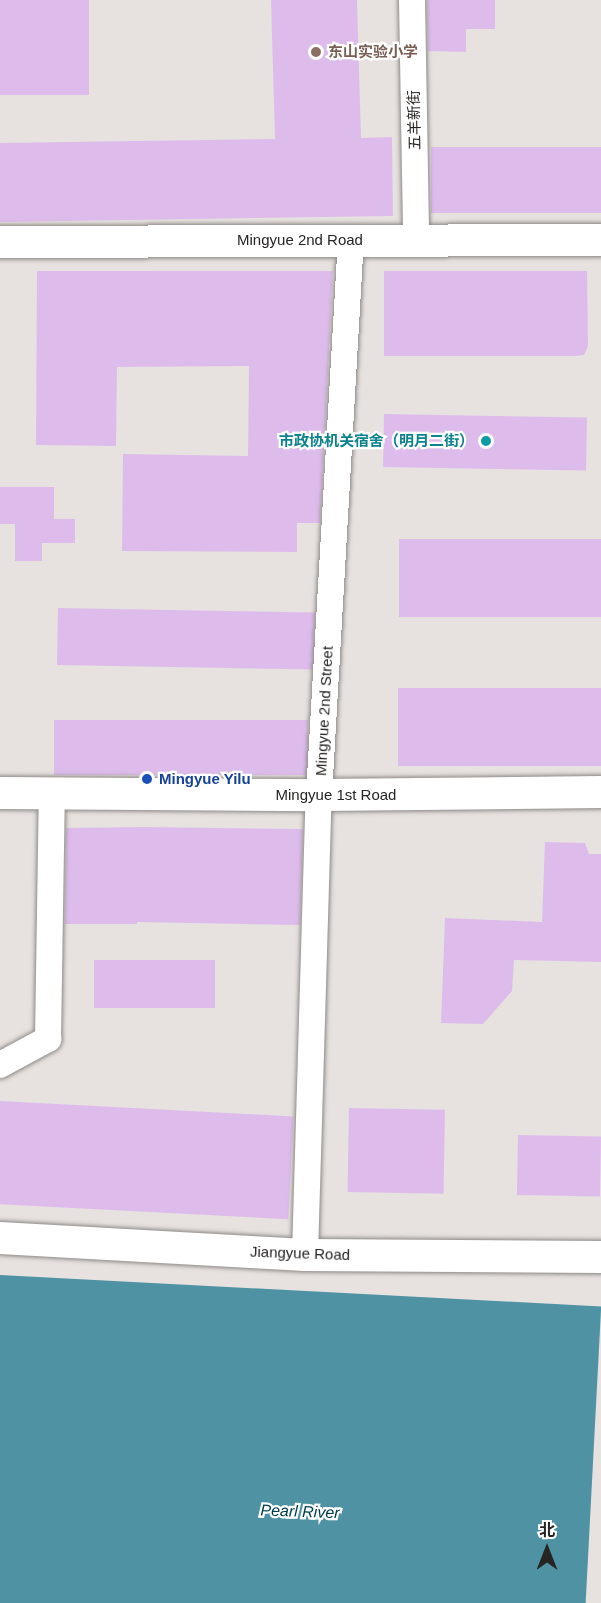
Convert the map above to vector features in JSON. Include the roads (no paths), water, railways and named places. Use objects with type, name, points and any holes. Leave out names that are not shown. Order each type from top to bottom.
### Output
[{"type":"street","name":"五羊新街","points":[[412,0],[416,240]]},
{"type":"street","name":"Mingyue 2nd Road","points":[[0,242],[351,239],[601,240]]},
{"type":"street","name":"Mingyue 2nd Street","points":[[305,1255],[319,795],[351,239]]},
{"type":"street","name":"Mingyue 1st Road","points":[[0,793],[319,795],[601,792]]},
{"type":"street","points":[[0,1065],[48,1039],[52,794]]},
{"type":"street","name":"Jiangyue Road","points":[[0,1238],[305,1255],[601,1257]]},
{"type":"water","name":"Pearl River","points":[[0,1275],[601,1306],[586,1603],[0,1603]]},
{"type":"place","name":"东山实验小学","points":[[316,52]]},
{"type":"place","name":"市政协机关宿舍（明月二街）","points":[[486,441]]},
{"type":"place","name":"Mingyue Yilu","points":[[147,779]]}]
